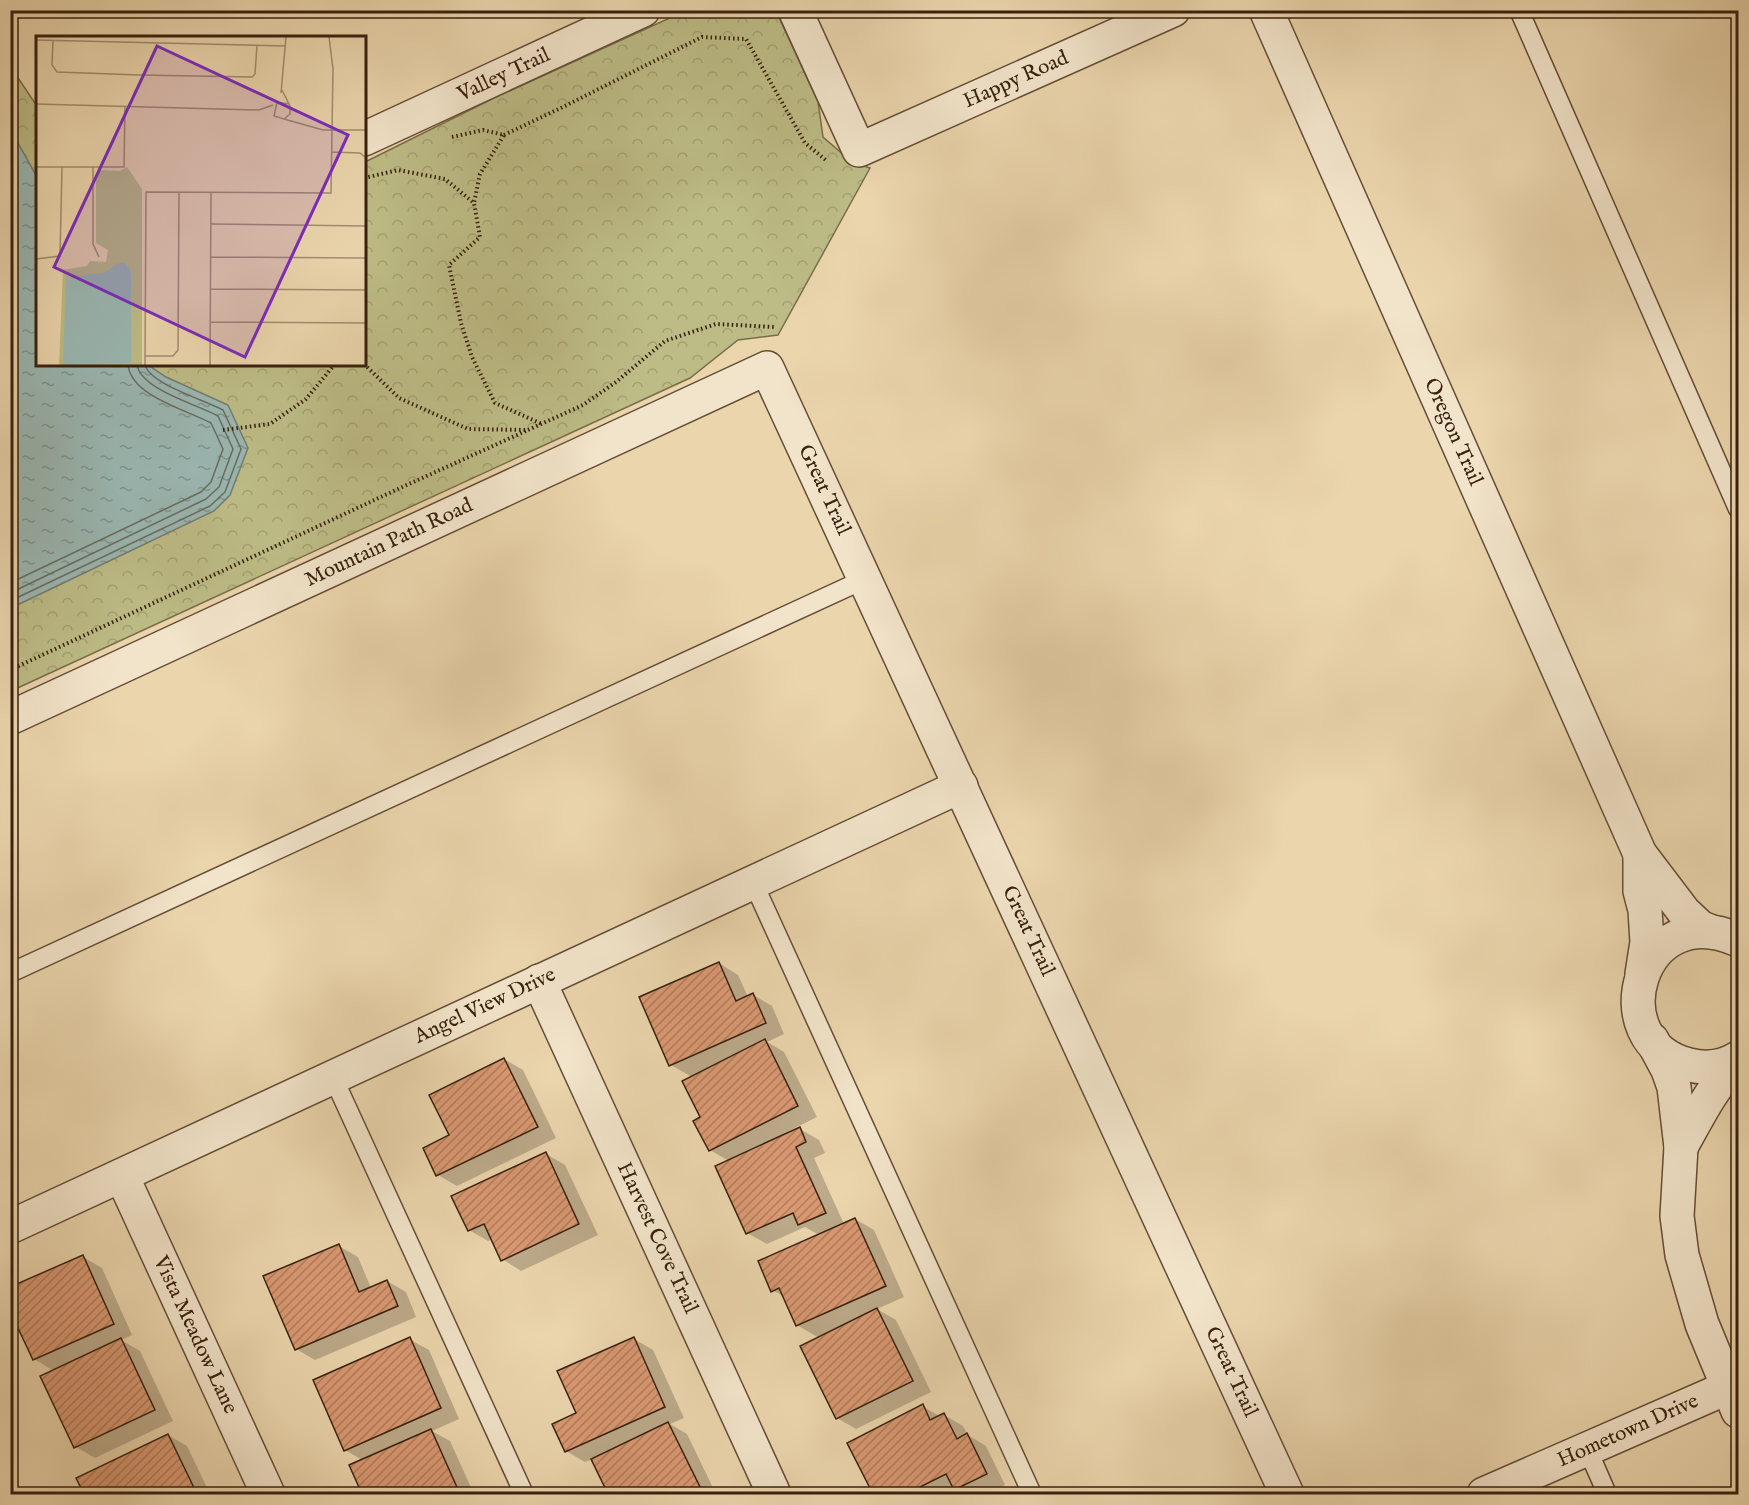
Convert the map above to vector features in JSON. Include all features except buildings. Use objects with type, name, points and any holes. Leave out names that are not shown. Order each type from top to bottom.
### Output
[{"type":"street","name":"Valley Trail","points":[[366,138],[643,10]]},
{"type":"street","name":"Happy Road","points":[[795,10],[859,150],[1173,10]]},
{"type":"street","name":"Oregon Trail","points":[[1266,10],[1640,854],[1684,912],[1700,927],[1730,937]]},
{"type":"street","name":"Great Trail","points":[[767,368],[1287,1494]]},
{"type":"street","name":"Mountain Path Road","points":[[10,718],[767,368]]},
{"type":"street","name":"Angel View Drive","points":[[10,1227],[961,786]]},
{"type":"street","name":"Oregon Trail","points":[[1640,854],[1640,891],[1645,910],[1647,942],[1638,996],[1639,1012],[1643,1026],[1668,1070],[1674,1086],[1681,1147],[1677,1216],[1682,1255],[1702,1324],[1735,1394]]},
{"type":"street","name":"Oregon Trail","points":[[1640,980],[1655,953],[1667,943],[1681,936],[1697,932],[1730,937]]},
{"type":"street","name":"Harvest Cove Trail","points":[[539,981],[774,1494]]},
{"type":"street","name":"Oregon Trail","points":[[1652,1040],[1660,1050],[1683,1063],[1709,1067],[1738,1060]]},
{"type":"street","name":"Oregon Trail","points":[[1681,1147],[1714,1087],[1738,1060]]},
{"type":"street","name":"Vista Meadow Lane","points":[[122,1176],[268,1494]]},
{"type":"street","name":"Hometown Drive","points":[[1484,1494],[1587,1448],[1735,1394]]},
{"type":"lane","points":[[1520,10],[1738,508]]},
{"type":"lane","points":[[10,973],[865,579]]},
{"type":"lane","points":[[753,882],[1032,1494]]},
{"type":"lane","points":[[333,1077],[524,1494]]},
{"type":"lane","points":[[1587,1448],[1606,1494]]},
{"type":"path","points":[[542,424],[495,403],[472,357],[461,323],[449,265],[480,237],[474,203],[480,174],[504,135],[702,37],[746,39],[805,143],[829,163]]},
{"type":"path","points":[[451,137],[483,130],[504,135]]},
{"type":"path","points":[[366,178],[398,170],[444,179],[474,203]]},
{"type":"path","points":[[10,670],[584,405],[665,341],[716,324],[775,327]]},
{"type":"path","points":[[223,430],[270,424],[306,399],[333,366]]},
{"type":"path","points":[[366,366],[399,398],[468,429],[528,430]]},
{"type":"green space","points":[[685,11],[776,11],[818,102],[823,137],[852,162],[870,168],[778,335],[738,340],[690,378],[11,691],[10,66],[36,105],[36,366],[366,366],[366,162],[492,99]]},
{"type":"water","points":[[10,134],[14,136],[36,175],[36,366],[150,366],[166,377],[228,405],[248,448],[230,495],[214,511],[11,608]]}]
